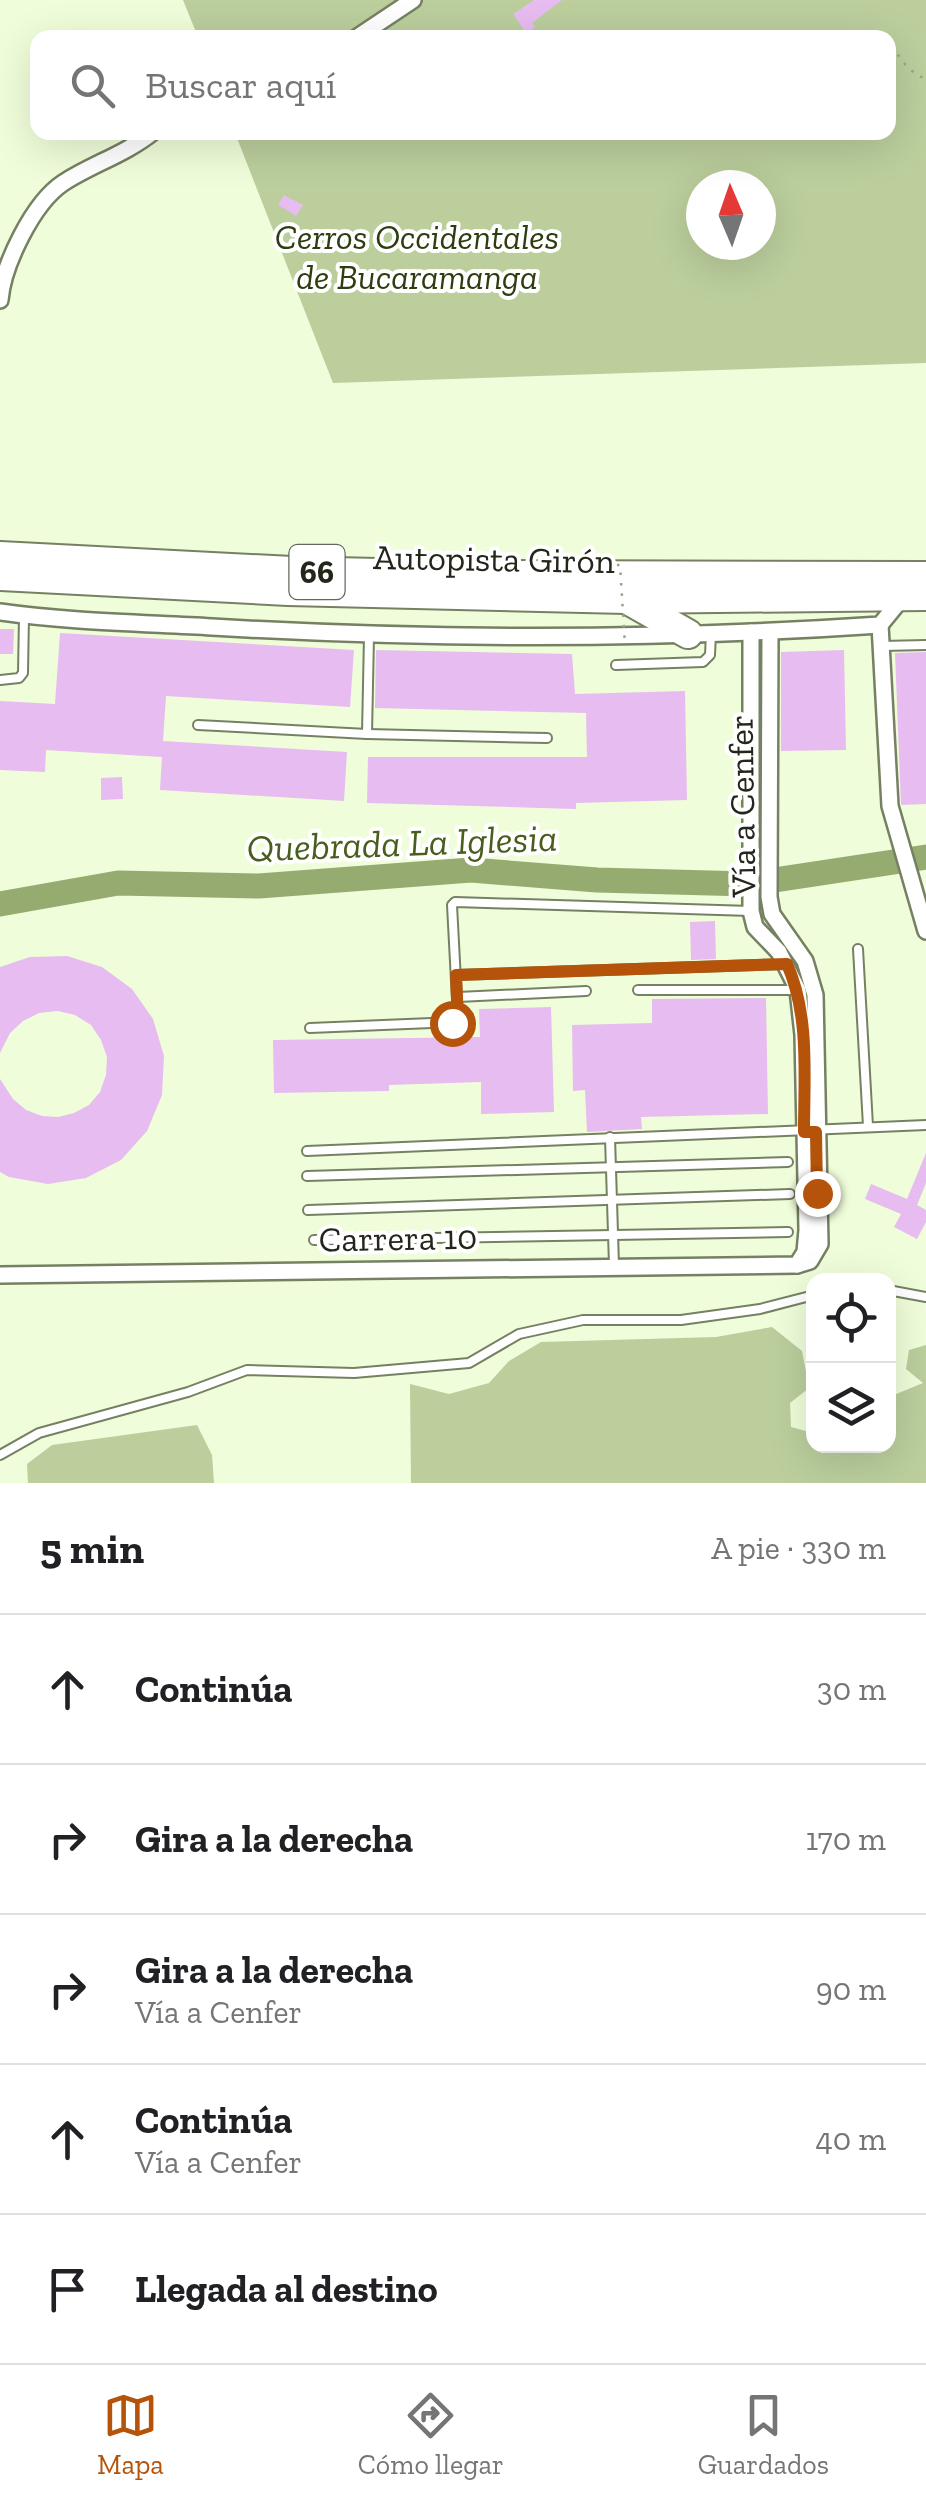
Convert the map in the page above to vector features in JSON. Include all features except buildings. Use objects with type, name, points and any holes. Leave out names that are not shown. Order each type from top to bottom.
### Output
[{"type":"highway","name":"Autopista Girón","points":[[0,556],[464,576],[926,576]]},
{"type":"highway","name":"Autopista Girón","points":[[0,576],[288,591],[626,599],[914,596]]},
{"type":"highway","points":[[626,599],[699,634]]},
{"type":"street","points":[[368,30],[413,0]]},
{"type":"street","points":[[0,300],[1,284],[19,242],[52,192],[141,140]]},
{"type":"street","points":[[0,612],[370,636],[699,634],[880,625],[914,596]]},
{"type":"street","points":[[880,625],[890,806],[926,931]]},
{"type":"street","name":"Vía a Cenfer","points":[[750,632],[750,903],[755,926],[787,964],[798,990],[820,1244],[810,1261],[797,1264]]},
{"type":"street","name":"Vía a Cenfer","points":[[770,632],[769,897],[772,914],[805,961],[815,994],[810,1132]]},
{"type":"street","name":"Carrera 10","points":[[0,1275],[797,1264]]},
{"type":"lane","points":[[0,680],[20,678],[23,674],[24,616]]},
{"type":"lane","points":[[616,666],[703,662],[710,655],[699,634]]},
{"type":"lane","points":[[366,734],[370,636]]},
{"type":"lane","points":[[882,646],[926,645]]},
{"type":"lane","points":[[198,726],[546,738]]},
{"type":"lane","points":[[310,1028],[452,1023],[458,1019],[452,905],[462,901],[750,903]]},
{"type":"lane","points":[[858,949],[868,1126]]},
{"type":"lane","points":[[456,975],[787,964]]},
{"type":"lane","points":[[638,990],[798,990]]},
{"type":"lane","points":[[458,997],[586,991]]},
{"type":"lane","points":[[307,1151],[926,1125]]},
{"type":"lane","points":[[610,1137],[614,1265]]},
{"type":"lane","points":[[307,1176],[788,1162]]},
{"type":"lane","points":[[308,1210],[790,1194]]},
{"type":"lane","points":[[314,1240],[788,1232]]},
{"type":"lane","points":[[896,1291],[926,1297]]},
{"type":"lane","points":[[0,1455],[39,1433],[188,1392],[247,1370],[354,1373],[469,1363],[519,1334],[583,1320],[681,1320],[760,1310],[806,1297]]},
{"type":"path","points":[[896,54],[920,78],[926,79]]},
{"type":"path","points":[[617,566],[625,644]]},
{"type":"green space","name":"Cerros Occidentales de Bucaramanga","points":[[183,0],[926,0],[926,363],[333,383],[238,140],[896,140],[896,30],[195,30]]},
{"type":"green space","points":[[772,1327],[802,1351],[806,1390],[790,1403],[791,1427],[806,1431],[806,1453],[896,1453],[896,1394],[923,1383],[906,1369],[909,1350],[926,1345],[926,1483],[411,1483],[410,1384],[449,1394],[489,1383],[509,1361],[541,1342],[716,1337]]},
{"type":"green space","points":[[197,1425],[212,1455],[214,1483],[28,1483],[27,1464],[52,1445]]},
{"type":"waterway","name":"Quebrada La Iglesia","points":[[0,904],[118,883],[259,886],[471,870],[597,880],[748,884],[926,857]]},
{"type":"route","points":[[452,1023],[458,1019],[456,975],[787,964],[798,990],[803,1035],[804,1132],[816,1132],[817,1193]]}]
